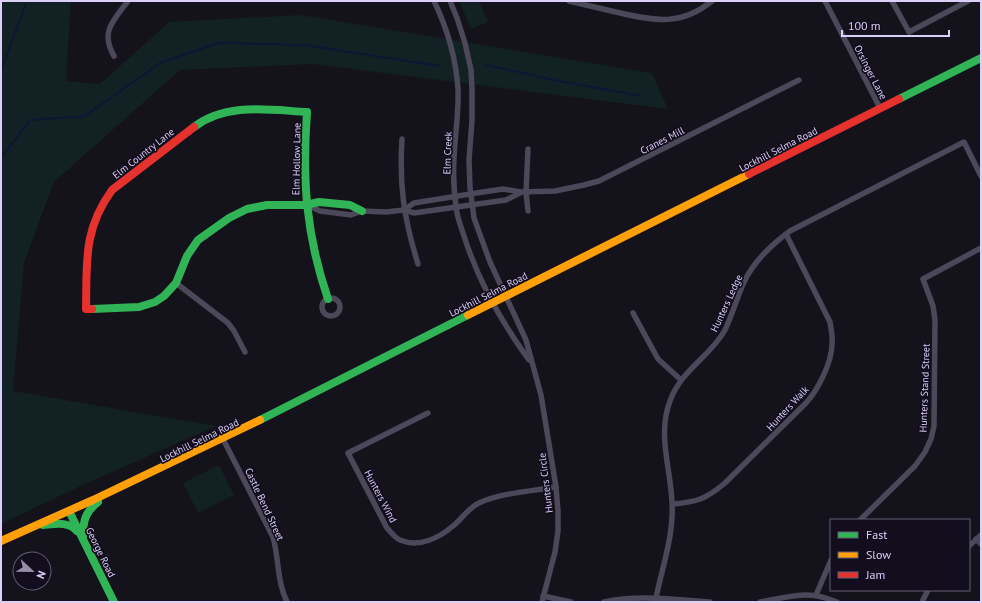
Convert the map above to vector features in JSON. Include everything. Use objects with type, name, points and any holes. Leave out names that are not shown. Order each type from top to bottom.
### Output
[{"type":"main road","name":"Lockhill Selma Road","points":[[1,541],[111,492],[223,439],[981,58]]},
{"type":"main road","name":"Elm Country Lane","points":[[176,283],[164,296],[155,302],[139,307],[86,309],[89,238],[101,205],[117,186],[198,124],[215,116],[235,110],[307,112]]},
{"type":"main road","name":"Elm Hollow Lane","points":[[307,112],[304,162],[306,205],[312,245],[328,299]]},
{"type":"main road","points":[[176,283],[187,256],[198,240],[229,218],[247,209],[277,204],[306,205],[319,202],[350,205],[362,211]]},
{"type":"main road","points":[[83,540],[83,523],[87,512],[111,492]]},
{"type":"main road","name":"George Road","points":[[69,511],[114,602]]},
{"type":"main road","points":[[36,525],[70,525],[73,526],[83,540]]},
{"type":"street","points":[[114,56],[109,48],[107,40],[108,32],[114,20],[128,1]]},
{"type":"street","name":"Elm Creek","points":[[434,1],[444,24],[451,46],[458,89],[454,160],[456,208],[470,256],[493,302]]},
{"type":"street","points":[[450,1],[465,42],[471,70],[472,120],[469,160],[470,194],[474,218],[485,250],[506,296]]},
{"type":"street","points":[[569,1],[594,4],[645,18],[666,20],[688,16],[701,10],[712,1]]},
{"type":"street","name":"Orsinger Lane","points":[[825,1],[880,108]]},
{"type":"street","points":[[892,1],[909,32],[968,1]]},
{"type":"street","name":"Cranes Mill","points":[[404,210],[414,203],[503,189],[523,192],[555,191],[599,181],[799,80]]},
{"type":"street","points":[[402,139],[401,183],[404,210],[418,264]]},
{"type":"street","name":"Hunters Ledge","points":[[656,598],[670,532],[672,504],[664,430],[666,411],[669,402],[681,380],[721,336],[744,281],[752,269],[770,247],[786,234],[816,217],[964,142],[981,176]]},
{"type":"street","points":[[528,149],[523,192],[528,211]]},
{"type":"street","name":"Cranes Mill","points":[[404,210],[414,214],[472,206],[506,200],[523,192]]},
{"type":"street","points":[[362,211],[386,212],[404,210]]},
{"type":"street","name":"Hunters Walk","points":[[672,504],[700,500],[725,484],[806,403],[813,395],[820,382],[832,352],[830,322],[786,234]]},
{"type":"street","name":"Hunters Stand Street","points":[[861,519],[915,466],[925,452],[933,432],[935,320],[933,306],[924,279],[981,248]]},
{"type":"street","points":[[176,283],[228,323],[245,352]]},
{"type":"street","name":"Hunters Circle","points":[[506,296],[526,340],[541,395],[556,487],[558,530],[555,552],[542,599]]},
{"type":"street","name":"Hunters Circle","points":[[493,302],[532,363]]},
{"type":"street","points":[[633,313],[658,359],[681,380]]},
{"type":"street","name":"Hunters Wind","points":[[428,413],[348,453],[387,528],[395,537],[413,543],[431,540],[444,533],[478,504],[507,495],[556,487]]},
{"type":"street","name":"Castle Bend Street","points":[[223,439],[273,537],[281,585],[287,602]]},
{"type":"street","points":[[970,545],[981,535]]},
{"type":"street","points":[[976,539],[981,544]]},
{"type":"street","points":[[816,595],[830,562]]},
{"type":"street","points":[[922,602],[928,591]]},
{"type":"street","points":[[760,602],[796,594],[816,595],[837,602]]},
{"type":"street","points":[[604,602],[630,598],[656,598],[710,602]]},
{"type":"street","points":[[542,599],[570,602]]},
{"type":"shaded area","points":[[1,1],[71,1],[66,81],[100,84],[169,22],[300,15],[652,73],[668,109],[312,64],[180,70],[54,182],[24,263],[13,391],[216,426],[85,484],[1,524]]},
{"type":"shaded area","points":[[459,1],[479,1],[488,22],[471,29]]},
{"type":"shaded area","points":[[219,465],[234,495],[198,513],[183,483]]},
{"type":"waterway","points":[[1,70],[27,1]]},
{"type":"waterway","points":[[1,158],[30,120],[85,116],[160,63],[218,43],[305,45],[439,66]]},
{"type":"waterway","points":[[486,65],[559,81],[641,96]]},
{"type":"traffic: fast","points":[[899,99],[981,58]]},
{"type":"traffic: fast","points":[[194,127],[207,119],[220,114],[249,109],[307,112],[305,160],[307,207],[315,252],[328,299]]},
{"type":"traffic: fast","points":[[92,309],[139,307],[155,302],[164,296],[176,283],[187,256],[198,240],[229,218],[247,209],[267,205],[306,205],[319,202],[350,205],[362,211]]},
{"type":"traffic: fast","points":[[260,420],[468,315]]},
{"type":"traffic: fast","points":[[83,537],[86,517],[90,509],[98,502]]},
{"type":"traffic: fast","points":[[69,511],[114,602]]},
{"type":"traffic: fast","points":[[43,525],[65,524],[77,531]]},
{"type":"traffic: slow","points":[[468,315],[749,174]]},
{"type":"traffic: slow","points":[[1,541],[93,500],[260,420]]},
{"type":"traffic: jam","points":[[749,174],[899,99]]},
{"type":"traffic: jam","points":[[92,309],[86,309],[88,247],[91,233],[103,205],[112,190],[194,127]]}]
